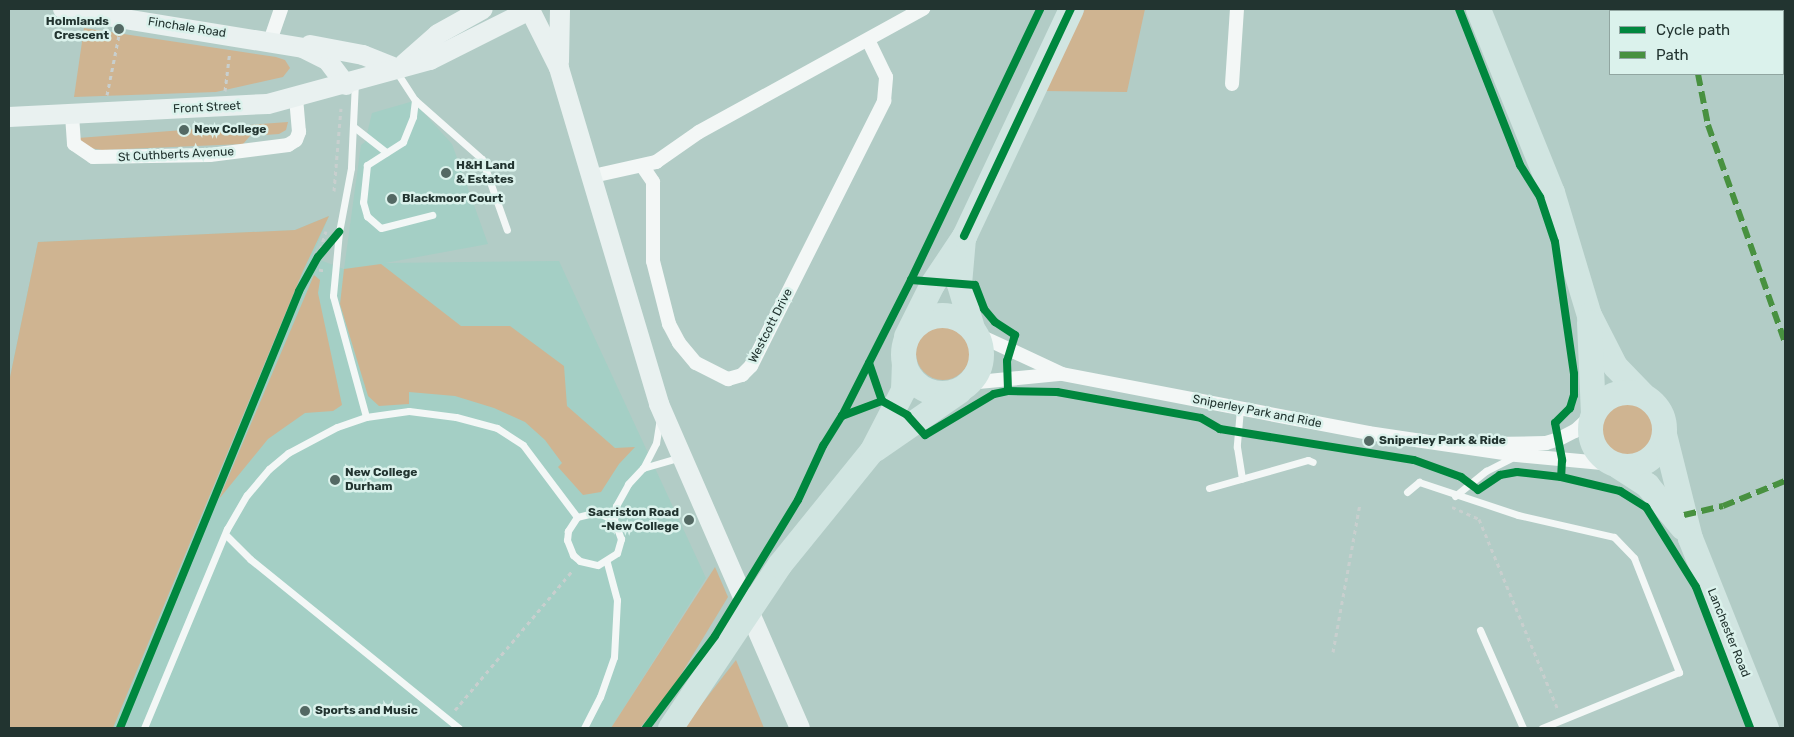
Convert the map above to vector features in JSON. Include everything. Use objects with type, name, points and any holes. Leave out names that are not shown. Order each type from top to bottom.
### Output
[{"type":"highway","points":[[670,728],[779,566],[872,450],[903,390],[906,336],[932,284],[964,236],[1071,9]]},
{"type":"highway","points":[[1478,9],[1552,192],[1589,315],[1614,366],[1658,408],[1690,538]]},
{"type":"highway","points":[[872,450],[966,385],[976,375],[981,361],[981,348],[959,284],[964,236]]},
{"type":"highway","points":[[1589,315],[1592,414],[1590,440],[1598,453],[1647,485],[1690,538]]},
{"type":"highway","points":[[906,336],[916,324],[937,316],[958,318],[974,331]]},
{"type":"highway","points":[[904,363],[914,382],[933,393],[947,393],[966,385]]},
{"type":"highway","points":[[1592,414],[1605,398],[1617,392],[1642,394]]},
{"type":"highway","points":[[1615,465],[1644,463],[1655,454],[1664,434]]},
{"type":"highway","name":"Lanchester Road","points":[[1690,538],[1766,728]]},
{"type":"street","name":"Finchale Road","points":[[63,9],[94,11],[122,18],[345,51],[398,67]]},
{"type":"street","points":[[275,42],[281,9]]},
{"type":"street","name":"Front Street","points":[[398,67],[438,34],[483,9]]},
{"type":"street","points":[[533,9],[560,68],[661,409],[800,728]]},
{"type":"street","name":"Front Street","points":[[9,117],[222,108],[296,98],[445,53],[533,9]]},
{"type":"street","points":[[560,9],[560,68]]},
{"type":"street","points":[[593,176],[644,167],[656,162],[699,132],[923,9]]},
{"type":"street","points":[[1232,84],[1237,9]]},
{"type":"street","name":"Westcott Drive","points":[[644,167],[653,182],[653,261],[669,324],[679,343],[696,363],[728,379],[742,375],[751,366],[884,101],[886,77],[868,40]]},
{"type":"street","name":"Finchale Road","points":[[275,42],[320,55],[350,83]]},
{"type":"street","name":"St Cuthberts Avenue","points":[[72,114],[74,144],[93,156],[210,155],[288,145],[296,140],[299,132],[296,98]]},
{"type":"street","points":[[974,331],[1062,374]]},
{"type":"street","points":[[966,385],[1062,374]]},
{"type":"street","name":"Sniperley Park and Ride","points":[[1062,374],[1368,433],[1453,444]]},
{"type":"street","points":[[1453,444],[1546,443],[1575,431],[1592,414]]},
{"type":"street","points":[[1453,444],[1517,456],[1615,465]]},
{"type":"lane","points":[[398,67],[415,100],[482,159],[507,230]]},
{"type":"lane","points":[[350,83],[354,127],[351,168],[339,232],[333,296],[366,417]]},
{"type":"lane","points":[[415,100],[407,134],[403,142],[367,165],[363,202],[367,216],[375,225],[389,228],[432,215]]},
{"type":"lane","points":[[354,127],[386,152]]},
{"type":"lane","points":[[614,520],[621,495],[644,468],[656,443],[661,409]]},
{"type":"lane","points":[[1240,409],[1237,431],[1242,478]]},
{"type":"lane","points":[[144,727],[227,536],[228,529],[247,495],[269,469],[307,442],[366,417],[409,411],[456,417],[496,428],[523,445],[577,517]]},
{"type":"lane","points":[[1455,496],[1486,471],[1517,456]]},
{"type":"lane","points":[[644,468],[681,457]]},
{"type":"lane","points":[[1209,488],[1308,460],[1313,462]]},
{"type":"lane","points":[[1407,492],[1420,482],[1455,496],[1614,536],[1634,558],[1679,672],[1542,728]]},
{"type":"lane","points":[[597,512],[614,520],[619,529],[620,545],[607,562],[598,565],[580,561],[573,555],[567,540],[568,531],[577,517],[597,512]]},
{"type":"lane","points":[[227,536],[459,728]]},
{"type":"lane","points":[[584,728],[600,697],[614,657],[617,600],[607,562]]},
{"type":"lane","points":[[1480,630],[1523,728]]},
{"type":"path","points":[[108,89],[122,18]]},
{"type":"path","points":[[226,83],[232,35]]},
{"type":"path","points":[[333,196],[340,113],[350,83]]},
{"type":"path","points":[[318,257],[329,223]]},
{"type":"path","points":[[334,273],[309,272],[318,257],[339,232]]},
{"type":"path","points":[[1333,652],[1360,502]]},
{"type":"path","points":[[1447,505],[1479,519],[1562,720]]},
{"type":"path","points":[[447,719],[580,561]]},
{"type":"shaded area","points":[[1085,9],[1145,9],[1127,92],[1044,91]]},
{"type":"shaded area","points":[[84,28],[276,57],[285,60],[290,68],[283,77],[216,92],[74,97]]},
{"type":"shaded area","name":"New College Durham","points":[[417,100],[422,111],[452,144],[488,244],[385,263],[559,261],[706,578],[611,728],[60,728],[9,382],[38,242],[295,230],[329,216],[312,257],[344,269],[361,145],[365,142],[372,113]]},
{"type":"shaded area","points":[[288,122],[286,130],[279,134],[250,136],[243,144],[102,150],[90,148],[78,138]]},
{"type":"shaded area","points":[[329,216],[303,271],[113,728],[9,728],[9,382],[38,242],[295,230]]},
{"type":"shaded area","points":[[381,264],[461,326],[510,326],[564,366],[567,406],[615,448],[635,447],[619,464],[601,492],[583,495],[558,467],[562,463],[545,440],[525,422],[494,408],[455,396],[409,392],[409,404],[379,406],[368,396],[340,304],[344,269]]},
{"type":"shaded area","points":[[314,275],[320,280],[318,293],[342,405],[333,411],[305,413],[268,439],[219,499]]},
{"type":"shaded area","points":[[943,326],[953,328],[962,334],[968,343],[970,353],[968,363],[962,372],[953,378],[943,380],[933,378],[924,372],[918,363],[916,353],[918,343],[924,334],[933,328]]},
{"type":"shaded area","points":[[1626,402],[1636,404],[1645,410],[1651,419],[1653,429],[1651,439],[1645,448],[1636,454],[1626,456],[1616,454],[1607,448],[1601,439],[1599,429],[1601,419],[1607,410],[1616,404]]},
{"type":"shaded area","points":[[715,567],[728,597],[674,686],[640,728],[611,728]]},
{"type":"shaded area","points":[[736,660],[764,728],[683,728]]},
{"type":"marked path","points":[[1698,75],[1708,125],[1785,342]]},
{"type":"marked path","points":[[1684,515],[1723,506],[1785,481]]},
{"type":"cycle path","points":[[646,728],[715,636],[798,500],[823,446],[842,416],[911,280],[1040,9]]},
{"type":"cycle path","points":[[964,236],[1071,9]]},
{"type":"cycle path","points":[[1459,9],[1520,165],[1540,197],[1555,242],[1574,374],[1574,395],[1570,408],[1555,423],[1562,460],[1561,477]]},
{"type":"cycle path","points":[[120,728],[299,291],[318,257],[339,232]]},
{"type":"cycle path","points":[[911,280],[975,285],[984,309],[995,322],[1015,335],[1007,361],[1008,391]]},
{"type":"cycle path","points":[[842,416],[882,401],[869,363]]},
{"type":"cycle path","points":[[882,401],[907,415],[925,435],[994,394],[1008,391],[1057,392],[1201,418],[1220,429],[1414,460],[1461,477],[1478,490],[1500,475],[1517,472],[1561,477],[1620,491],[1646,507],[1696,587],[1750,728]]},
{"type":"place","name":"Holmlands Crescent","points":[[119,29]]},
{"type":"place","name":"New College","points":[[184,130]]},
{"type":"place","name":"H&H Land & Estates","points":[[446,173]]},
{"type":"place","name":"Blackmoor Court","points":[[392,199]]},
{"type":"place","name":"Sniperley Park & Ride","points":[[1369,441]]},
{"type":"place","name":"New College Durham","points":[[335,480]]},
{"type":"place","name":"Sacriston Road -New College","points":[[689,520]]},
{"type":"place","name":"Sports and Music","points":[[305,711]]}]
